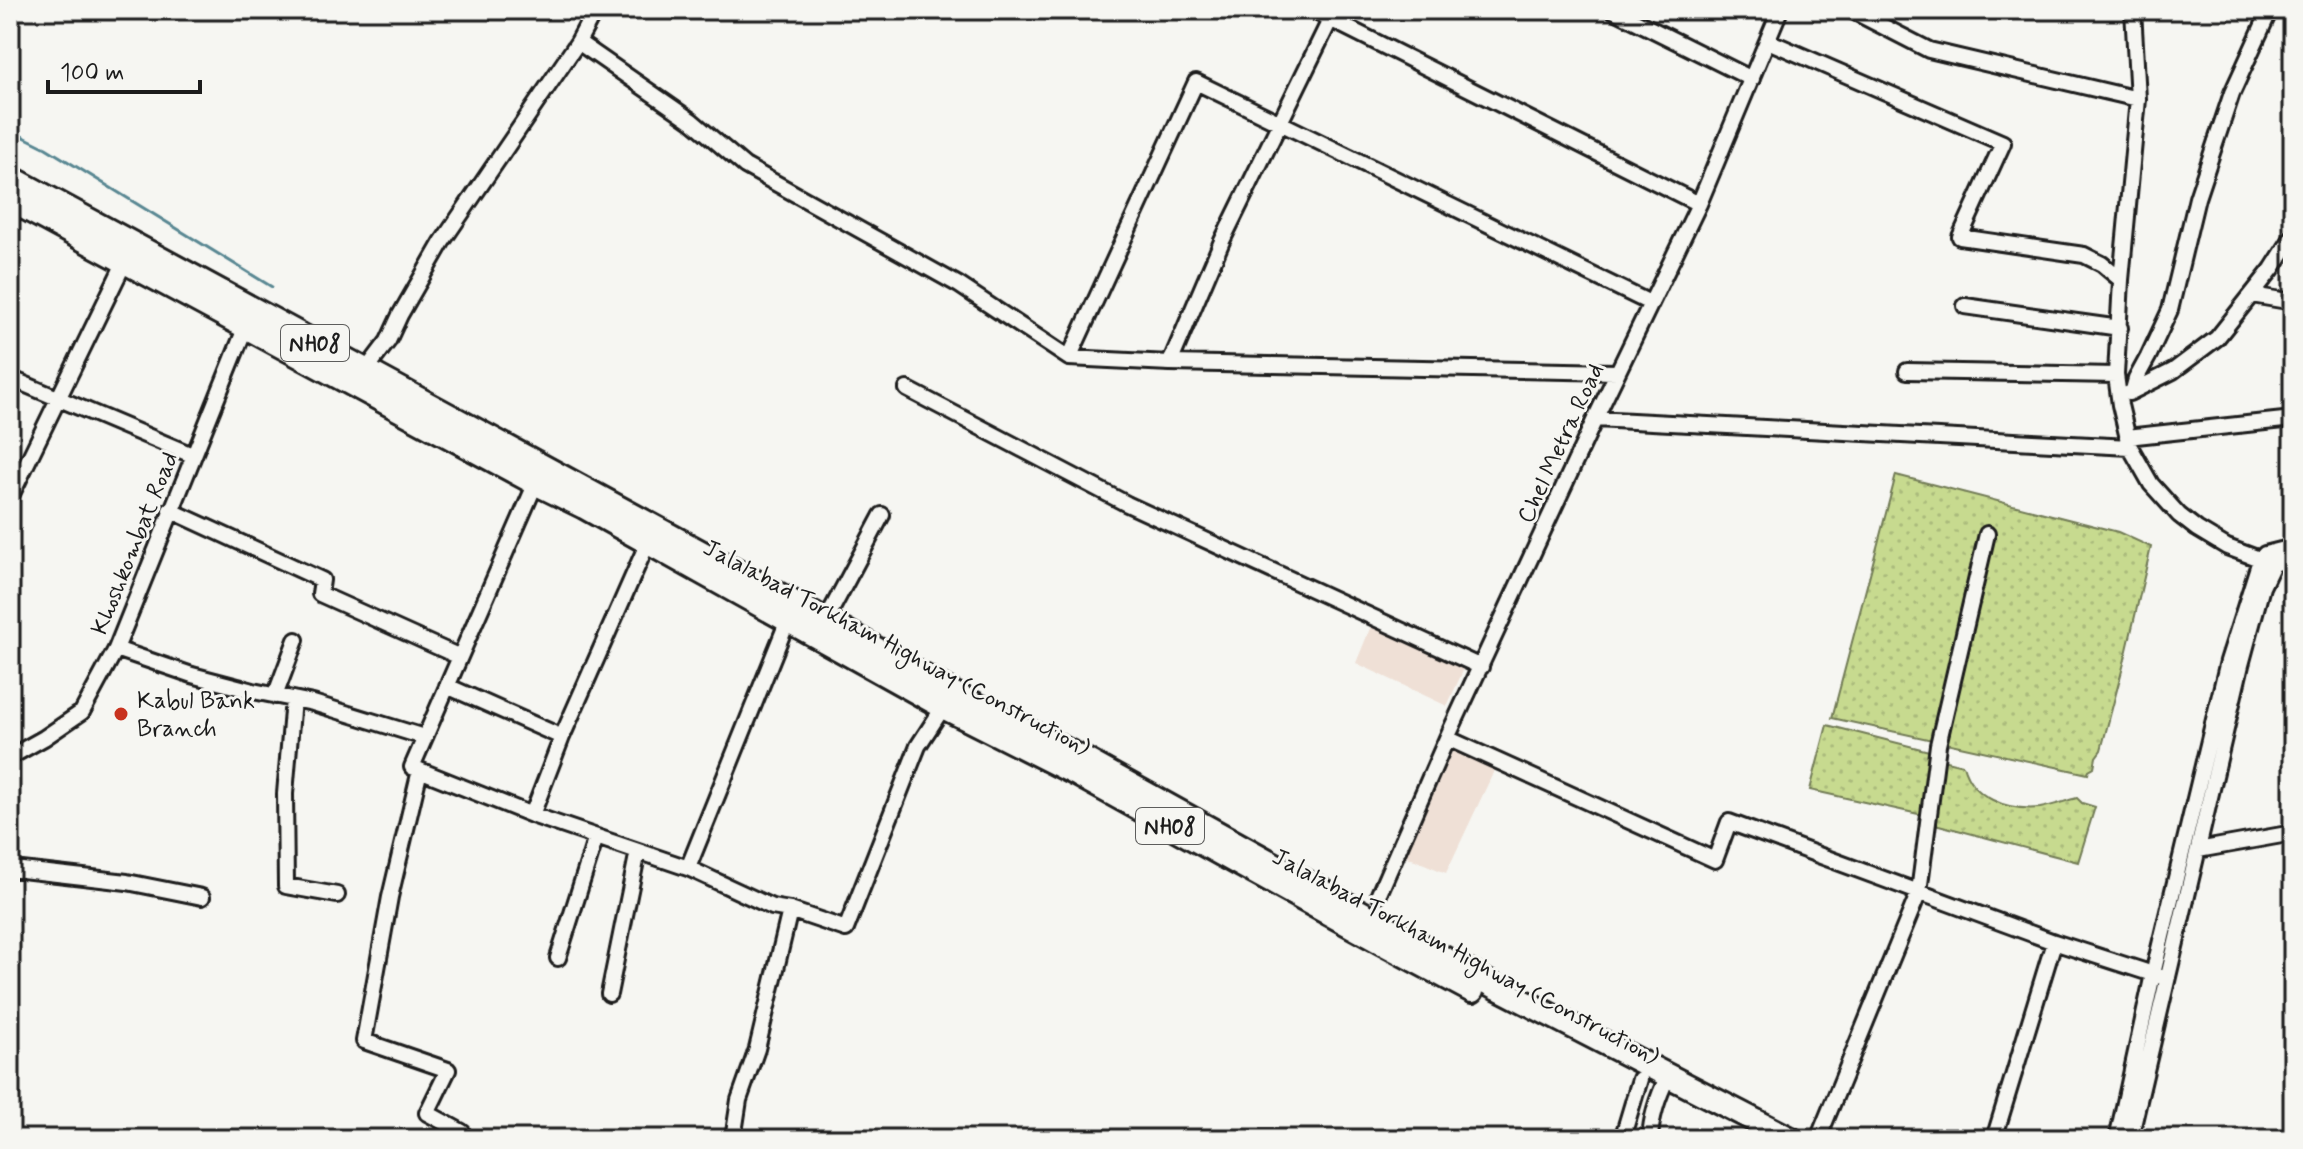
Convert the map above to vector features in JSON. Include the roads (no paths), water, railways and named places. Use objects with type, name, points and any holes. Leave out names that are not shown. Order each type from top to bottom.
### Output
[{"type":"highway","name":"NH08","points":[[15,197],[129,252],[249,318],[366,370],[539,475],[621,508],[654,536]]},
{"type":"highway","name":"Jalalabad Torkham Highway (Construction)","points":[[249,318],[539,475],[584,507],[654,536],[1382,943],[1640,1079],[1665,1083],[1738,1120],[1759,1139]]},
{"type":"highway","name":"NH08","points":[[584,507],[621,508]]},
{"type":"highway","name":"NH08","points":[[795,614],[826,620],[948,700],[1084,759],[1665,1083]]},
{"type":"highway","name":"NH08","points":[[1738,1120],[1791,1139]]},
{"type":"street","points":[[366,370],[388,341],[442,242],[578,42],[595,10]]},
{"type":"street","points":[[1312,10],[1333,14],[1699,204]]},
{"type":"street","points":[[1613,10],[1752,79]]},
{"type":"street","name":"Chel Metra Road","points":[[1379,894],[1447,738],[1617,372],[1699,204],[1780,10]]},
{"type":"street","points":[[1851,10],[1929,50],[2138,99]]},
{"type":"street","points":[[2133,10],[2138,99],[2121,280],[2116,375],[2128,442],[2151,484],[2179,515],[2197,529],[2227,547],[2266,562],[2293,559]]},
{"type":"street","points":[[2133,390],[2170,310],[2194,209],[2232,93],[2270,10]]},
{"type":"street","points":[[1170,363],[1222,241],[1333,14]]},
{"type":"street","points":[[1768,41],[2003,143],[1960,237],[2084,255],[2102,264],[2121,280]]},
{"type":"street","points":[[578,42],[692,121],[745,166],[959,285],[1069,358],[1170,363],[1617,372]]},
{"type":"street","points":[[1069,358],[1196,82],[1650,303]]},
{"type":"street","points":[[2119,398],[2173,371],[2217,338],[2272,269],[2293,236]]},
{"type":"street","points":[[10,498],[129,252]]},
{"type":"street","points":[[2252,295],[2293,302]]},
{"type":"street","points":[[1965,306],[2120,328]]},
{"type":"street","name":"Khoshkombat Road","points":[[10,757],[82,712],[116,649],[249,318]]},
{"type":"street","points":[[1907,371],[2116,375]]},
{"type":"street","points":[[10,378],[192,455]]},
{"type":"street","points":[[907,389],[1127,504],[1481,667]]},
{"type":"street","points":[[1595,419],[2128,442],[2293,419]]},
{"type":"street","points":[[539,475],[412,767],[532,815],[688,868],[772,907],[846,929],[918,746],[948,700]]},
{"type":"street","points":[[170,510],[322,580],[320,594],[460,657]]},
{"type":"street","points":[[826,620],[882,515]]},
{"type":"street","points":[[1818,1139],[1919,892],[1938,745],[1987,534]]},
{"type":"street","points":[[532,815],[562,737],[654,536]]},
{"type":"street","points":[[2117,1139],[2161,976],[2234,663],[2262,587],[2265,554],[2293,547]]},
{"type":"street","points":[[688,868],[795,614]]},
{"type":"street","points":[[275,696],[296,640]]},
{"type":"street","points":[[116,649],[192,675],[313,703],[424,737]]},
{"type":"street","points":[[447,686],[562,737]]},
{"type":"street","points":[[293,699],[285,794],[286,886],[337,895]]},
{"type":"street","points":[[1447,738],[1715,860],[1729,822],[2054,942],[2161,976]]},
{"type":"street","points":[[420,770],[390,897],[364,1041],[448,1070],[427,1113],[462,1132],[459,1139]]},
{"type":"street","points":[[2187,866],[2198,850],[2210,771]]},
{"type":"street","points":[[2198,850],[2293,833]]},
{"type":"street","points":[[558,958],[596,837]]},
{"type":"street","points":[[609,994],[638,851]]},
{"type":"street","points":[[10,870],[127,882],[202,897]]},
{"type":"street","points":[[1348,904],[1363,903],[1379,894],[1389,928]]},
{"type":"street","points":[[733,1139],[739,1100],[757,1049],[790,910]]},
{"type":"street","points":[[1994,1139],[2054,942]]},
{"type":"street","points":[[2130,1139],[2161,976]]},
{"type":"street","points":[[1622,1139],[1640,1079]]},
{"type":"street","points":[[1650,1139],[1651,1123],[1665,1083]]},
{"type":"waterway","points":[[10,130],[46,148],[272,287]]},
{"type":"place","name":"Kabul Bank Branch","points":[[121,714]]}]
